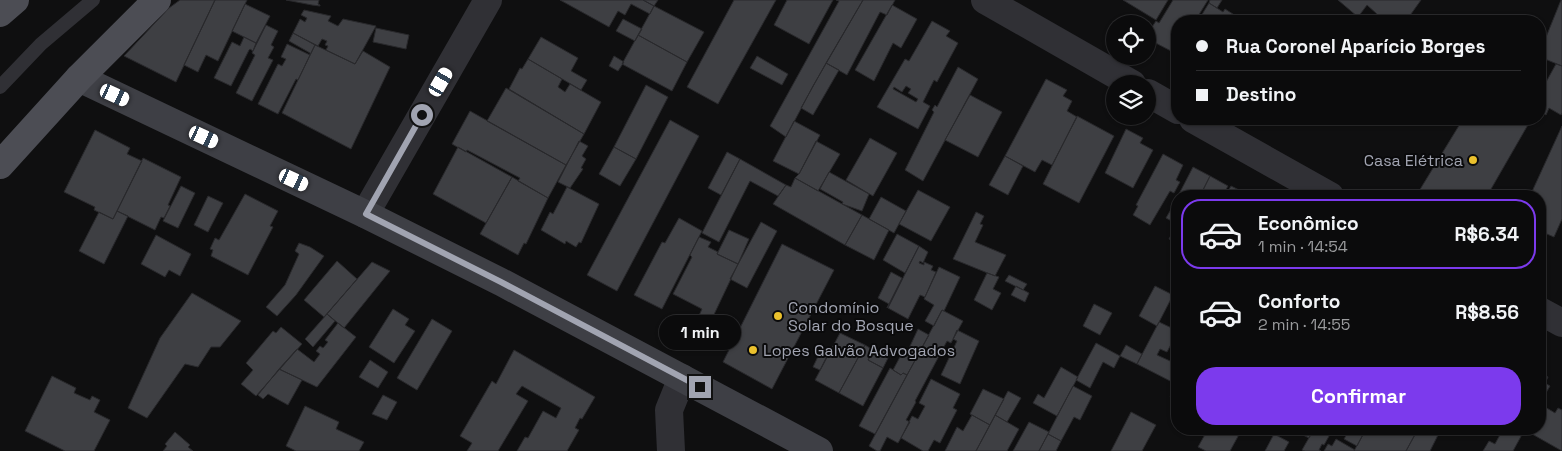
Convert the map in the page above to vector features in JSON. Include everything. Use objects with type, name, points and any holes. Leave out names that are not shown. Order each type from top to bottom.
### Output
[{"type":"main road","points":[[0,13],[15,0]]},
{"type":"main road","points":[[0,165],[79,78],[157,0]]},
{"type":"street","points":[[366,214],[488,0]]},
{"type":"street","points":[[985,0],[1116,75]]},
{"type":"street","points":[[79,78],[366,214],[501,282],[819,451]]},
{"type":"street","points":[[1156,98],[1171,106]]},
{"type":"street","points":[[1204,125],[1319,190]]},
{"type":"street","points":[[1546,314],[1562,322]]},
{"type":"street","points":[[671,451],[669,410],[682,378]]},
{"type":"lane","points":[[0,88],[41,44],[93,0]]},
{"type":"building","points":[[180,0],[215,0],[176,82],[124,56],[169,8]]},
{"type":"building","points":[[215,0],[247,0],[218,61],[206,55],[198,72],[184,65]]},
{"type":"building","points":[[286,0],[319,0],[318,4],[320,6],[312,5]]},
{"type":"building","points":[[560,0],[643,0],[654,6],[650,14],[631,4],[625,15],[618,11],[609,27]]},
{"type":"building","points":[[643,0],[658,0],[654,6]]},
{"type":"building","points":[[734,0],[776,0],[718,104],[687,87]]},
{"type":"building","points":[[787,0],[833,0],[809,44],[774,25]]},
{"type":"building","points":[[836,0],[863,0],[786,137],[770,126],[839,1]]},
{"type":"building","points":[[863,0],[895,0],[887,15],[880,12],[847,75],[826,63]]},
{"type":"building","points":[[1123,0],[1168,0],[1156,20],[1156,15],[1148,15]]},
{"type":"building","points":[[1173,0],[1208,0],[1199,15],[1171,15],[1171,51],[1156,43],[1156,21],[1159,23]]},
{"type":"building","points":[[1210,0],[1222,0],[1217,8],[1209,3]]},
{"type":"building","points":[[1338,0],[1421,0],[1410,15],[1376,15],[1367,5],[1360,15],[1356,15]]},
{"type":"building","points":[[1562,0],[1562,66],[1546,59],[1546,37]]},
{"type":"building","points":[[1209,3],[1223,12],[1225,9],[1234,15],[1202,15]]},
{"type":"building","points":[[245,4],[270,16],[256,43],[232,31]]},
{"type":"building","points":[[892,5],[917,19],[901,48],[893,43],[874,81],[855,70]]},
{"type":"building","points":[[654,6],[704,32],[687,62],[638,35]]},
{"type":"building","points":[[304,10],[331,16],[328,21],[338,26],[343,19],[376,26],[355,64],[326,50],[328,46],[325,45],[327,41],[322,39],[318,46],[293,33],[300,19],[305,22],[307,18],[301,15]]},
{"type":"building","points":[[623,19],[642,29],[635,41],[616,31]]},
{"type":"building","points":[[932,21],[950,31],[946,36],[958,43],[937,82],[934,80],[923,102],[930,106],[918,129],[877,107],[905,59],[909,61]],"holes":[[[906,86],[911,89],[908,93],[918,99],[916,102],[893,89],[894,87],[902,92]]]},
{"type":"building","points":[[266,25],[278,31],[271,45],[274,47],[268,58],[273,60],[252,101],[236,93],[255,55],[252,53]]},
{"type":"building","points":[[376,28],[409,35],[406,49],[373,42]]},
{"type":"building","points":[[293,33],[315,45],[310,55],[310,53],[289,41]]},
{"type":"building","points":[[638,35],[687,62],[672,91],[622,64]]},
{"type":"building","points":[[244,37],[256,43],[253,51],[249,50],[231,86],[214,78],[232,42],[240,46]]},
{"type":"building","points":[[541,37],[578,58],[571,71],[587,80],[581,90],[528,59]]},
{"type":"building","points":[[287,44],[310,55],[278,114],[258,104],[278,64],[282,66],[286,59],[281,57]]},
{"type":"building","points":[[315,45],[355,64],[363,51],[390,67],[351,149],[282,113]]},
{"type":"building","points":[[614,56],[624,62],[618,71],[609,66]]},
{"type":"building","points":[[757,56],[788,74],[782,85],[750,68]]},
{"type":"building","points":[[528,59],[562,79],[558,87],[565,92],[570,84],[601,102],[584,134],[509,89],[520,68],[522,69]]},
{"type":"building","points":[[826,63],[839,70],[813,115],[801,108]]},
{"type":"building","points":[[1556,64],[1562,66],[1561,115],[1549,108],[1546,115],[1546,82]]},
{"type":"building","points":[[958,67],[978,79],[923,181],[905,170],[934,112],[932,110],[935,105],[937,107]]},
{"type":"building","points":[[1046,79],[1067,90],[1063,96],[1072,101],[1067,111],[1077,117],[1052,165],[1042,160],[1035,172],[1005,156]]},
{"type":"building","points":[[646,85],[668,97],[636,159],[614,147]]},
{"type":"building","points":[[506,88],[584,134],[566,165],[487,121]]},
{"type":"building","points":[[970,95],[1002,112],[978,157],[945,140]]},
{"type":"building","points":[[470,111],[566,165],[548,198],[518,181],[520,178],[452,144]]},
{"type":"building","points":[[1077,116],[1114,136],[1079,203],[1043,184]]},
{"type":"building","points":[[670,120],[699,136],[617,291],[587,275]]},
{"type":"building","points":[[794,121],[820,135],[799,174],[773,161]]},
{"type":"building","name":"Casa Elétrica","points":[[1459,125],[1528,125],[1490,190],[1420,190]]},
{"type":"building","points":[[1562,126],[1562,219],[1554,237],[1546,234],[1546,190],[1533,190]]},
{"type":"building","points":[[1126,129],[1143,138],[1140,143],[1153,150],[1133,188],[1105,173]]},
{"type":"building","points":[[95,130],[130,148],[127,154],[142,161],[113,219],[94,210],[95,207],[64,192]]},
{"type":"building","points":[[870,138],[897,153],[873,196],[846,180]]},
{"type":"building","points":[[579,141],[588,146],[582,156],[586,159],[581,168],[583,169],[570,188],[558,182]]},
{"type":"building","points":[[816,141],[840,154],[818,191],[795,178],[799,174]]},
{"type":"building","points":[[458,147],[512,177],[486,223],[433,194]]},
{"type":"building","points":[[614,147],[636,159],[620,186],[599,174]]},
{"type":"building","points":[[727,152],[740,159],[721,195],[708,188]]},
{"type":"building","points":[[1163,154],[1183,165],[1176,180],[1180,182],[1176,190],[1170,191],[1150,225],[1133,215],[1138,206],[1136,205]]},
{"type":"building","points":[[1005,156],[1023,166],[1008,195],[989,185]]},
{"type":"building","points":[[143,158],[181,177],[168,205],[170,206],[164,218],[161,217],[155,230],[117,211]]},
{"type":"building","points":[[740,159],[786,185],[778,196],[750,181],[719,242],[702,233]]},
{"type":"building","points":[[1193,167],[1210,176],[1203,190],[1181,190]]},
{"type":"building","points":[[829,172],[869,194],[862,211],[842,204],[843,202],[820,189]]},
{"type":"building","points":[[1210,176],[1228,186],[1226,190],[1203,190]]},
{"type":"building","points":[[512,177],[548,198],[526,244],[524,243],[518,255],[480,234]]},
{"type":"building","points":[[795,178],[862,215],[845,245],[773,204],[786,185],[791,187]]},
{"type":"building","points":[[181,186],[195,193],[178,228],[163,221]]},
{"type":"building","points":[[1231,186],[1239,190],[1229,190]]},
{"type":"building","points":[[567,187],[599,204],[581,243],[579,242],[576,247],[566,241],[565,244],[541,230],[550,212],[553,214]]},
{"type":"building","points":[[918,190],[950,207],[931,241],[899,224]]},
{"type":"building","points":[[245,194],[278,211],[270,226],[273,227],[248,275],[211,256],[213,250],[210,249],[215,238],[219,240]]},
{"type":"building","points":[[208,196],[223,203],[208,232],[194,225]]},
{"type":"building","points":[[881,197],[906,211],[894,233],[869,219]]},
{"type":"building","points":[[1171,209],[1171,221],[1166,218]]},
{"type":"building","points":[[117,211],[128,216],[104,264],[79,251],[99,212],[113,219]]},
{"type":"building","points":[[976,212],[984,216],[980,224],[983,225],[975,242],[1006,255],[995,276],[953,259]]},
{"type":"building","points":[[862,215],[889,230],[874,260],[845,245]]},
{"type":"building","points":[[679,218],[702,231],[662,309],[634,295],[662,242],[665,243]]},
{"type":"building","points":[[761,222],[777,231],[747,288],[730,279]]},
{"type":"building","points":[[729,230],[749,239],[738,264],[717,254]]},
{"type":"building","points":[[897,234],[919,246],[905,273],[883,260]]},
{"type":"building","points":[[156,235],[191,254],[180,276],[169,270],[165,277],[141,264]]},
{"type":"building","points":[[699,237],[711,242],[708,247],[718,252],[717,254],[738,264],[709,325],[697,320],[702,309],[673,294],[692,257],[690,255]]},
{"type":"building","points":[[299,243],[310,247],[324,256],[296,295],[277,316],[266,307],[285,285],[299,254],[295,251]]},
{"type":"building","name":"Condomínio Solar do Bosque","points":[[782,244],[834,270],[772,389],[723,362]]},
{"type":"building","points":[[919,246],[928,252],[923,263],[920,261],[919,263],[924,265],[924,262],[933,266],[931,270],[936,272],[925,297],[920,295],[908,319],[888,308]]},
{"type":"building","points":[[337,261],[357,279],[324,317],[304,300]]},
{"type":"building","points":[[372,262],[390,271],[344,328],[327,314]]},
{"type":"building","points":[[939,267],[960,277],[944,311],[942,310],[934,326],[925,321],[934,305],[924,299]]},
{"type":"building","points":[[891,272],[902,278],[889,304],[878,298]]},
{"type":"building","points":[[987,273],[999,277],[993,289],[1001,293],[992,310],[974,300]]},
{"type":"building","points":[[1009,275],[1027,284],[1023,290],[1005,281]]},
{"type":"building","points":[[1016,286],[1029,293],[1025,302],[1011,295]]},
{"type":"building","points":[[1155,286],[1171,294],[1171,299],[1157,326],[1139,316]]},
{"type":"building","points":[[192,293],[241,321],[220,347],[211,347],[198,367],[185,364],[147,418],[128,408],[160,338]]},
{"type":"building","points":[[1094,304],[1112,313],[1100,335],[1083,326]]},
{"type":"building","points":[[393,309],[409,319],[405,325],[415,331],[394,363],[369,347]]},
{"type":"building","points":[[942,310],[963,321],[951,343],[947,341],[915,401],[906,420],[910,422],[898,443],[887,437],[880,451],[877,451],[869,446]]},
{"type":"building","points":[[327,314],[335,321],[313,347],[305,339]]},
{"type":"building","points":[[432,319],[452,331],[417,390],[397,378]]},
{"type":"building","points":[[1159,322],[1171,328],[1171,344],[1167,352],[1160,349],[1157,355],[1170,361],[1171,359],[1171,381],[1137,364]]},
{"type":"building","points":[[338,323],[356,337],[317,387],[279,369],[297,349],[314,362],[320,354],[316,351],[320,346],[323,348],[328,342],[325,340]]},
{"type":"building","points":[[281,327],[302,344],[256,396],[241,384],[253,370],[246,363],[273,331],[276,333]]},
{"type":"building","points":[[918,329],[929,335],[907,375],[903,373],[901,375],[893,370],[901,355],[905,357]]},
{"type":"building","points":[[957,330],[979,341],[960,384],[941,375],[957,341],[953,339]]},
{"type":"building","points":[[840,333],[865,345],[839,393],[815,380]]},
{"type":"building","points":[[1096,343],[1120,356],[1114,368],[1103,362],[1090,388],[1076,380]]},
{"type":"building","points":[[865,345],[873,350],[868,360],[883,368],[863,406],[839,393]]},
{"type":"building","points":[[1126,345],[1142,354],[1137,364],[1120,356]]},
{"type":"building","points":[[881,347],[891,352],[883,368],[868,360],[874,350],[878,352]]},
{"type":"building","points":[[822,348],[829,352],[820,370],[813,367]]},
{"type":"building","points":[[514,350],[595,397],[582,419],[580,418],[575,428],[579,430],[567,451],[517,451],[525,437],[528,438],[543,411],[556,418],[561,408],[522,386],[516,394],[528,401],[498,451],[467,451],[472,443],[460,436],[492,381],[496,384]]},
{"type":"building","points":[[370,360],[388,372],[378,388],[359,377]]},
{"type":"building","points":[[1061,367],[1078,377],[1057,416],[1033,403],[1038,394],[1044,398]]},
{"type":"building","points":[[890,368],[901,375],[903,373],[907,375],[875,434],[859,426]]},
{"type":"building","points":[[279,369],[302,380],[288,405],[268,394],[263,399],[258,395]]},
{"type":"building","points":[[52,376],[76,388],[74,393],[90,400],[92,396],[100,400],[94,412],[110,420],[94,451],[65,451],[25,431]]},
{"type":"building","points":[[931,379],[960,394],[953,408],[957,410],[940,443],[934,440],[928,451],[923,451],[901,438],[912,416],[918,419],[925,406],[919,403]]},
{"type":"building","points":[[1546,384],[1550,386],[1546,393]]},
{"type":"building","points":[[1073,386],[1092,396],[1080,420],[1074,417],[1061,441],[1048,434]]},
{"type":"building","points":[[983,389],[1004,399],[990,425],[970,414]]},
{"type":"building","points":[[1008,391],[1021,398],[1007,422],[995,415]]},
{"type":"building","points":[[383,395],[397,402],[387,420],[372,414]]},
{"type":"building","points":[[305,406],[339,422],[336,429],[364,442],[359,451],[296,451],[286,446]]},
{"type":"building","points":[[1546,408],[1555,413],[1558,408],[1562,410],[1562,451],[1534,435],[1546,435]]},
{"type":"building","points":[[1131,412],[1156,425],[1142,451],[1111,451]]},
{"type":"building","points":[[972,415],[990,425],[976,451],[945,451],[957,427],[963,431]]},
{"type":"building","points":[[995,415],[1019,429],[1007,451],[976,451]]},
{"type":"building","points":[[1029,422],[1049,432],[1039,451],[1013,451]]},
{"type":"building","points":[[175,432],[190,445],[188,447],[193,451],[163,451],[167,446],[165,444]]},
{"type":"building","points":[[1048,434],[1061,441],[1056,451],[1039,451]]},
{"type":"building","points":[[1205,435],[1239,435],[1230,451],[1206,451],[1198,447]]},
{"type":"building","points":[[1273,435],[1289,442],[1284,451],[1265,451]]},
{"type":"building","points":[[1311,435],[1330,435],[1324,445],[1322,444],[1319,450],[1321,451],[1302,450]]},
{"type":"building","points":[[1346,435],[1363,435],[1357,446],[1344,439]]},
{"type":"building","points":[[1363,435],[1415,435],[1406,451],[1354,451]]},
{"type":"building","points":[[1415,435],[1438,435],[1430,451],[1406,451]]},
{"type":"building","points":[[1500,435],[1522,435],[1513,451],[1483,451],[1489,441],[1495,444]]},
{"type":"building","points":[[1336,439],[1355,450],[1324,451],[1328,444],[1332,446]]},
{"type":"place","name":"Casa Elétrica","points":[[1473,160]]},
{"type":"place","name":"Condomínio Solar do Bosque","points":[[778,316]]},
{"type":"place","name":"Lopes Galvão Advogados","points":[[753,350]]},
{"type":"route","points":[[422,115],[366,214],[501,282],[700,387]]}]
